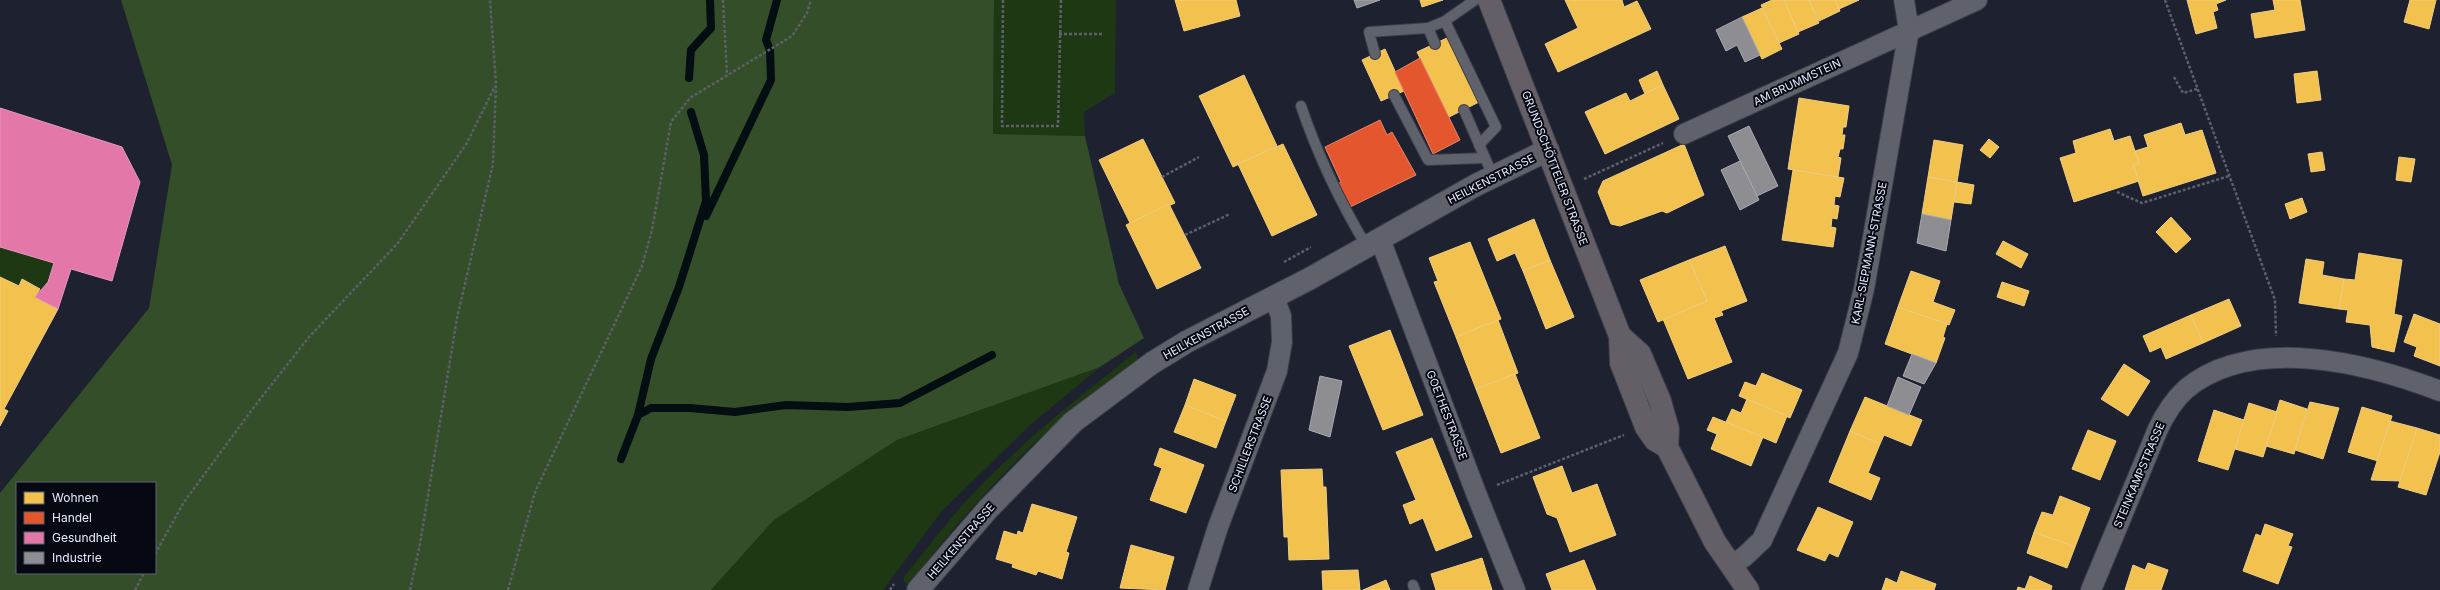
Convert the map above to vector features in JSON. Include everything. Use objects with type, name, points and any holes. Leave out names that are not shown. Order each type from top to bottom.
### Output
[{"type":"main road","name":"GRUNDSCHÖTTELER STRASSE","points":[[1489,0],[1620,336],[1621,363],[1646,427],[1655,440],[1667,447]]},
{"type":"main road","name":"GRUNDSCHÖTTELER STRASSE","points":[[1620,336],[1640,354],[1660,401],[1668,429],[1667,447],[1716,542],[1748,590]]},
{"type":"street","name":"KARL-SIEPMANN-STRASSE","points":[[1731,565],[1744,557],[1762,540],[1848,353],[1866,282],[1909,30],[1904,0]]},
{"type":"street","points":[[1909,30],[1977,0]]},
{"type":"street","name":"AM BRUMMSTEIN","points":[[1684,134],[1909,30]]},
{"type":"street","name":"HEILKENSTRASSE","points":[[918,590],[988,509],[1073,422],[1176,349],[1374,243],[1489,167],[1548,150]]},
{"type":"street","name":"GOETHESTRASSE","points":[[1374,243],[1515,590]]},
{"type":"street","name":"SCHILLERSTRASSE","points":[[1198,590],[1218,527],[1277,371],[1282,342],[1280,316],[1274,297]]},
{"type":"street","name":"STEINKAMPSTRASSE","points":[[2091,590],[2158,429],[2168,409],[2186,390],[2205,376],[2251,361],[2276,358],[2331,361],[2407,378],[2440,391]]},
{"type":"lane","points":[[1375,54],[1369,32],[1428,28],[1445,21],[1475,0]]},
{"type":"lane","points":[[1445,21],[1496,127],[1479,145]]},
{"type":"lane","points":[[1428,28],[1435,44]]},
{"type":"lane","points":[[1394,95],[1428,160],[1489,167]]},
{"type":"lane","points":[[1301,106],[1317,151],[1343,206],[1374,243]]},
{"type":"lane","points":[[1464,110],[1489,167]]},
{"type":"path","points":[[410,590],[420,544],[457,318],[493,164],[496,84],[490,0]]},
{"type":"path","points":[[723,0],[727,76]]},
{"type":"path","points":[[508,590],[535,492],[642,266],[652,230],[671,122],[690,98],[792,36],[807,13],[811,0]]},
{"type":"path","points":[[1003,0],[1002,126],[1058,126],[1061,0]]},
{"type":"path","points":[[2165,0],[2275,300],[2276,358]]},
{"type":"path","points":[[1059,34],[1102,34]]},
{"type":"path","points":[[2174,77],[2183,93],[2197,90]]},
{"type":"path","points":[[156,552],[184,502],[259,401],[309,337],[398,243],[467,143],[496,84]]},
{"type":"path","points":[[1563,189],[1684,134]]},
{"type":"path","points":[[1162,177],[1199,157]]},
{"type":"path","points":[[2117,192],[2142,203],[2229,176]]},
{"type":"path","points":[[1185,235],[1230,214]]},
{"type":"path","points":[[1476,493],[1646,427]]},
{"type":"path","points":[[135,590],[143,574]]},
{"type":"green space","points":[[121,0],[994,0],[993,134],[1085,136],[1119,284],[1144,338],[1100,367],[897,440],[774,520],[711,590],[0,590],[0,493],[149,308],[172,165]]},
{"type":"green space","points":[[994,0],[1116,0],[1115,93],[1084,112],[1085,136],[993,134]]},
{"type":"green space","points":[[0,247],[54,263],[48,282],[40,289],[22,279],[19,286],[0,277]]},
{"type":"green space","points":[[1136,352],[1138,360],[1046,432],[1003,474],[961,520],[908,585],[904,581],[904,577],[957,511],[985,481],[1026,442],[1091,387]]},
{"type":"green space","points":[[1100,367],[1029,426],[941,512],[883,590],[711,590],[774,520],[897,440]]},
{"type":"building: Wohnen","points":[[1175,0],[1236,0],[1240,16],[1184,31]]},
{"type":"building: Wohnen","points":[[1420,0],[1443,0],[1422,7]]},
{"type":"building: Wohnen","points":[[1565,0],[1622,0],[1624,7],[1637,1],[1651,29],[1558,72],[1545,44],[1578,28]]},
{"type":"building: Wohnen","points":[[1772,0],[1784,0],[1799,34],[1779,43],[1761,5]]},
{"type":"building: Wohnen","points":[[1784,0],[1809,0],[1819,23],[1798,32]]},
{"type":"building: Wohnen","points":[[1809,0],[1835,0],[1840,11],[1819,21]]},
{"type":"building: Wohnen","points":[[1835,0],[1859,0],[1839,9]]},
{"type":"building: Wohnen","points":[[2187,0],[2226,0],[2216,4],[2218,10],[2213,12],[2217,28],[2196,34]]},
{"type":"building: Wohnen","points":[[2273,0],[2300,0],[2305,30],[2255,38],[2251,14],[2275,10]]},
{"type":"building: Wohnen","points":[[2410,0],[2436,0],[2429,29],[2404,22]]},
{"type":"building: Wohnen","points":[[1762,8],[1782,49],[1762,59],[1742,17]]},
{"type":"building: Wohnen","points":[[1449,37],[1481,101],[1449,117],[1417,52]]},
{"type":"building: Wohnen","points":[[1385,49],[1404,91],[1381,101],[1362,60]]},
{"type":"building: Wohnen","points":[[1657,71],[1663,85],[1645,94],[1639,80]]},
{"type":"building: Wohnen","points":[[2317,71],[2321,100],[2297,103],[2294,74]]},
{"type":"building: Wohnen","points":[[1244,75],[1277,146],[1233,167],[1199,96]]},
{"type":"building: Wohnen","points":[[1663,85],[1679,119],[1605,154],[1585,112],[1626,93],[1630,101]]},
{"type":"building: Wohnen","points":[[1799,98],[1849,106],[1846,127],[1843,127],[1842,135],[1845,135],[1843,149],[1840,149],[1838,157],[1841,158],[1838,177],[1788,169]]},
{"type":"building: Wohnen","points":[[2181,123],[2185,135],[2202,130],[2216,173],[2143,196],[2133,165],[2139,163],[2135,151],[2148,147],[2144,135]]},
{"type":"building: Wohnen","points":[[2110,129],[2114,141],[2130,136],[2139,163],[2133,165],[2139,181],[2074,202],[2060,158],[2076,153],[2073,141]]},
{"type":"building: Wohnen","points":[[1143,139],[1175,203],[1130,223],[1099,160]]},
{"type":"building: Wohnen","points":[[1989,139],[1999,147],[1990,158],[1980,150]]},
{"type":"building: Wohnen","points":[[1934,140],[1963,145],[1957,182],[1928,177]]},
{"type":"building: Wohnen","points":[[1283,144],[1317,215],[1272,236],[1238,164]]},
{"type":"building: Wohnen","points":[[1684,144],[1704,195],[1667,213],[1662,211],[1620,226],[1611,224],[1598,192],[1603,181]]},
{"type":"building: Wohnen","points":[[2322,152],[2325,170],[2311,172],[2308,154]]},
{"type":"building: Wohnen","points":[[2399,157],[2415,159],[2411,182],[2396,180]]},
{"type":"building: Wohnen","points":[[1793,170],[1844,178],[1840,197],[1835,196],[1834,205],[1839,206],[1837,219],[1832,218],[1831,227],[1836,228],[1833,247],[1782,240]]},
{"type":"building: Wohnen","points":[[1928,177],[1957,182],[1951,220],[1922,214]]},
{"type":"building: Wohnen","points":[[1957,182],[1974,185],[1971,204],[1954,202]]},
{"type":"building: Wohnen","points":[[2302,198],[2307,212],[2290,219],[2285,204]]},
{"type":"building: Wohnen","points":[[1169,204],[1201,268],[1157,289],[1126,225]]},
{"type":"building: Wohnen","points":[[2171,217],[2191,239],[2176,253],[2156,232]]},
{"type":"building: Wohnen","points":[[1534,219],[1550,260],[1523,271],[1515,253],[1497,261],[1488,239]]},
{"type":"building: Wohnen","points":[[2003,241],[2028,254],[2021,268],[1996,254]]},
{"type":"building: Wohnen","points":[[1470,242],[1501,319],[1456,337],[1434,282],[1438,281],[1429,258]]},
{"type":"building: Wohnen","points":[[1725,246],[1747,301],[1721,311],[1723,315],[1714,318],[1732,362],[1688,379],[1663,319],[1707,301],[1689,260]]},
{"type":"building: Wohnen","points":[[2359,253],[2402,260],[2394,314],[2402,316],[2394,352],[2372,347],[2370,325],[2346,322],[2348,310],[2339,309],[2344,279],[2355,280]]},
{"type":"building: Wohnen","points":[[2306,259],[2324,262],[2322,275],[2344,279],[2339,309],[2299,303]]},
{"type":"building: Wohnen","points":[[1550,260],[1574,317],[1546,329],[1523,271]]},
{"type":"building: Wohnen","points":[[1689,260],[1707,301],[1658,322],[1640,280]]},
{"type":"building: Wohnen","points":[[1911,271],[1940,281],[1933,302],[1955,310],[1949,325],[1898,307]]},
{"type":"building: Wohnen","points":[[0,277],[19,286],[22,279],[40,289],[35,297],[58,309],[4,409],[8,411],[0,426]]},
{"type":"building: Wohnen","points":[[2002,282],[2029,291],[2024,306],[1997,297]]},
{"type":"building: Wohnen","points":[[2229,299],[2241,326],[2203,343],[2191,315]]},
{"type":"building: Wohnen","points":[[1898,307],[1947,324],[1943,337],[1945,338],[1936,363],[1885,344]]},
{"type":"building: Wohnen","points":[[2414,314],[2440,324],[2440,366],[2414,356],[2417,347],[2404,342]]},
{"type":"building: Wohnen","points":[[2191,315],[2203,343],[2166,359],[2161,347],[2150,352],[2143,336]]},
{"type":"building: Wohnen","points":[[1498,320],[1518,373],[1476,389],[1456,337]]},
{"type":"building: Wohnen","points":[[1390,330],[1423,415],[1383,430],[1349,346]]},
{"type":"building: Wohnen","points":[[2124,364],[2150,381],[2128,416],[2101,399]]},
{"type":"building: Wohnen","points":[[1762,373],[1802,390],[1790,418],[1739,396],[1745,382],[1756,386]]},
{"type":"building: Wohnen","points":[[1515,374],[1540,438],[1501,453],[1476,389]]},
{"type":"building: Wohnen","points":[[1194,379],[1236,395],[1226,421],[1185,405]]},
{"type":"building: Wohnen","points":[[1865,397],[1922,420],[1911,446],[1884,435],[1880,444],[1850,431]]},
{"type":"building: Wohnen","points":[[1747,399],[1787,416],[1776,443],[1726,422],[1732,409],[1741,413]]},
{"type":"building: Wohnen","points":[[2280,400],[2307,409],[2294,454],[2266,446]]},
{"type":"building: Wohnen","points":[[2310,402],[2339,408],[2323,459],[2295,450]]},
{"type":"building: Wohnen","points":[[2249,403],[2277,412],[2263,457],[2235,449]]},
{"type":"building: Wohnen","points":[[1185,405],[1226,421],[1216,448],[1174,432]]},
{"type":"building: Wohnen","points":[[2362,407],[2392,416],[2378,461],[2348,452]]},
{"type":"building: Wohnen","points":[[2214,410],[2244,420],[2228,470],[2198,461]]},
{"type":"building: Wohnen","points":[[1713,417],[1763,437],[1751,466],[1711,449],[1717,434],[1707,430]]},
{"type":"building: Wohnen","points":[[2390,421],[2417,428],[2400,481],[2371,480]]},
{"type":"building: Wohnen","points":[[2417,428],[2440,435],[2440,452],[2426,495],[2398,487]]},
{"type":"building: Wohnen","points":[[2088,430],[2116,441],[2100,480],[2072,469]]},
{"type":"building: Wohnen","points":[[1850,431],[1880,444],[1868,473],[1880,478],[1871,500],[1829,482]]},
{"type":"building: Wohnen","points":[[1432,438],[1472,537],[1436,551],[1423,518],[1410,524],[1403,505],[1416,500],[1396,452]]},
{"type":"building: Wohnen","points":[[1160,448],[1204,465],[1186,513],[1150,500],[1162,468],[1154,465]]},
{"type":"building: Wohnen","points":[[1562,466],[1572,493],[1597,484],[1616,535],[1570,552],[1557,518],[1547,514],[1533,477]]},
{"type":"building: Wohnen","points":[[1322,469],[1323,487],[1326,487],[1329,559],[1289,560],[1288,537],[1284,537],[1281,470]]},
{"type":"building: Wohnen","points":[[2060,496],[2090,508],[2075,547],[2034,532],[2042,512],[2053,515]]},
{"type":"building: Wohnen","points":[[1032,504],[1077,517],[1066,552],[1069,553],[1062,579],[1038,571],[1036,575],[1012,567],[1013,564],[996,559],[1004,531],[1017,535],[1018,531],[1023,533]]},
{"type":"building: Wohnen","points":[[1818,507],[1853,522],[1838,557],[1829,553],[1825,561],[1797,550]]},
{"type":"building: Wohnen","points":[[2265,524],[2293,534],[2288,546],[2292,547],[2278,584],[2243,571],[2256,534],[2261,536]]},
{"type":"building: Wohnen","points":[[2034,532],[2075,547],[2067,568],[2027,553]]},
{"type":"building: Wohnen","points":[[1131,545],[1174,557],[1165,590],[1120,588]]},
{"type":"building: Wohnen","points":[[1482,558],[1492,590],[1436,590],[1431,574]]},
{"type":"building: Wohnen","points":[[1584,560],[1596,590],[1552,590],[1546,574]]},
{"type":"building: Wohnen","points":[[2148,563],[2168,570],[2161,590],[2125,590],[2133,565],[2145,570]]},
{"type":"building: Wohnen","points":[[1358,570],[1360,590],[1323,590],[1322,571]]},
{"type":"building: Wohnen","points":[[1901,571],[1936,584],[1934,590],[1882,590],[1886,578],[1897,583]]},
{"type":"building: Wohnen","points":[[2030,576],[2052,586],[2051,590],[2017,590],[2018,587],[2025,589]]},
{"type":"building: Wohnen","points":[[1386,580],[1390,590],[1363,590]]},
{"type":"building: Handel","points":[[1420,58],[1460,140],[1433,154],[1395,72]]},
{"type":"building: Handel","points":[[1380,120],[1387,135],[1392,132],[1416,175],[1348,208],[1336,185],[1341,182],[1325,147]]},
{"type":"building: Gesundheit","points":[[0,108],[122,147],[140,182],[112,281],[71,269],[58,309],[35,297],[48,282],[54,263],[0,247]]},
{"type":"building: Industrie","points":[[1354,0],[1380,0],[1357,8]]},
{"type":"building: Industrie","points":[[1742,17],[1760,55],[1745,62],[1737,45],[1726,51],[1716,30]]},
{"type":"building: Industrie","points":[[1749,126],[1778,186],[1757,196],[1728,136]]},
{"type":"building: Industrie","points":[[1740,161],[1759,200],[1740,210],[1721,170]]},
{"type":"building: Industrie","points":[[1922,214],[1951,220],[1946,251],[1917,243]]},
{"type":"building: Industrie","points":[[1912,354],[1936,363],[1924,384],[1903,376]]},
{"type":"building: Industrie","points":[[1320,376],[1342,381],[1330,437],[1309,430]]},
{"type":"building: Industrie","points":[[1898,377],[1921,387],[1909,415],[1887,406]]},
{"type":"waterway","points":[[689,78],[691,50],[711,28],[710,0]]},
{"type":"waterway","points":[[706,216],[771,80],[770,50],[766,40],[777,0]]},
{"type":"waterway","points":[[621,459],[638,415],[651,359],[679,287],[706,201],[704,155],[691,112]]},
{"type":"waterway","points":[[638,415],[651,408],[690,408],[735,412],[786,405],[848,407],[900,403],[992,355]]}]
